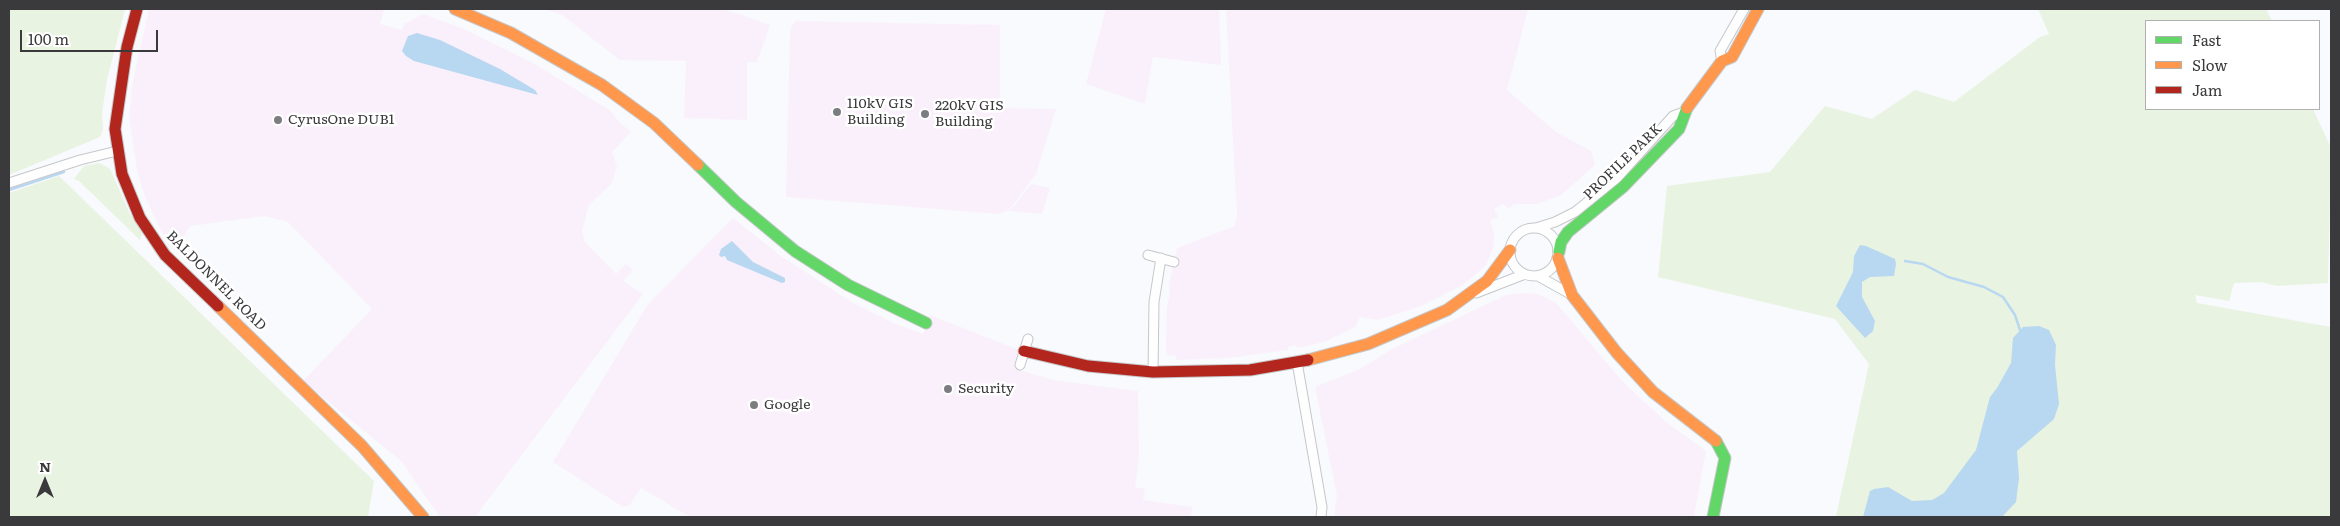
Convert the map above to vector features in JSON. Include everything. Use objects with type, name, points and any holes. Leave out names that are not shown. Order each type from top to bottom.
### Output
[{"type":"street","name":"BALDONNEL ROAD","points":[[137,9],[117,108],[117,150],[129,195],[140,218],[165,255],[362,446],[423,517]]},
{"type":"street","points":[[455,9],[511,33],[602,85],[654,123],[736,202],[795,251],[848,285],[926,323]]},
{"type":"street","name":"PROFILE PARK","points":[[1722,61],[1720,50],[1744,9]]},
{"type":"street","name":"PROFILE PARK","points":[[1558,255],[1561,242],[1568,232],[1623,188],[1679,129],[1684,112],[1722,61],[1732,57],[1758,9]]},
{"type":"street","name":"PROFILE PARK","points":[[1536,228],[1555,222],[1575,212],[1616,178],[1673,116],[1684,112]]},
{"type":"street","points":[[9,183],[117,150]]},
{"type":"street","points":[[1471,295],[1496,271],[1518,234],[1529,228],[1536,228],[1550,233],[1555,238],[1558,255],[1572,295],[1617,353],[1653,392],[1719,443],[1725,458],[1713,517]]},
{"type":"street","points":[[1510,250],[1513,263],[1525,274]]},
{"type":"street","points":[[1148,255],[1174,262]]},
{"type":"street","points":[[1538,276],[1552,269],[1558,255]]},
{"type":"street","points":[[1153,372],[1154,302],[1161,258]]},
{"type":"street","points":[[1024,351],[1088,366],[1153,372],[1250,370],[1297,362],[1368,344],[1429,319],[1471,295],[1525,274],[1538,276],[1572,295]]},
{"type":"street","points":[[1020,365],[1028,339]]},
{"type":"street","points":[[1297,362],[1322,506],[1321,517]]},
{"type":"shaded area","points":[[149,9],[384,9],[380,24],[402,30],[404,24],[423,14],[464,29],[533,63],[611,111],[619,122],[631,132],[612,152],[617,166],[612,183],[589,205],[582,231],[585,242],[616,274],[626,264],[630,267],[633,271],[623,281],[643,294],[475,517],[440,517],[401,461],[303,381],[372,309],[288,222],[265,216],[190,226],[175,251],[161,231],[144,194],[137,171],[129,115],[133,81]]},
{"type":"shaded area","points":[[544,9],[724,9],[770,25],[757,62],[747,62],[747,120],[684,118],[686,61],[620,60],[562,15]]},
{"type":"shaded area","points":[[1106,9],[1219,9],[1221,65],[1153,57],[1145,104],[1086,84]]},
{"type":"shaded area","points":[[1226,9],[1528,9],[1507,90],[1556,132],[1591,151],[1595,165],[1561,195],[1537,204],[1514,204],[1509,209],[1503,204],[1494,209],[1498,217],[1490,220],[1494,232],[1493,248],[1486,265],[1463,285],[1421,306],[1378,320],[1360,317],[1355,327],[1324,342],[1297,348],[1296,345],[1288,347],[1288,350],[1229,358],[1176,360],[1176,356],[1167,355],[1166,346],[1169,285],[1177,248],[1235,226],[1237,215]]},
{"type":"shaded area","points":[[796,21],[1000,25],[1000,108],[1056,109],[1036,174],[1009,210],[1000,214],[786,197],[790,33],[792,25]]},
{"type":"shaded area","points":[[1031,184],[1050,188],[1042,214],[1010,211]]},
{"type":"shaded area","points":[[733,218],[781,256],[853,303],[896,324],[923,334],[930,315],[1019,350],[1014,368],[1053,380],[1138,391],[1139,455],[1135,487],[1145,489],[1143,500],[1192,507],[1191,517],[690,517],[641,488],[630,505],[623,507],[553,462],[648,304]]},
{"type":"shaded area","points":[[1538,294],[1556,303],[1623,382],[1665,421],[1706,451],[1694,516],[1335,517],[1337,496],[1315,387],[1360,369],[1392,349],[1506,295]]},
{"type":"green space","points":[[9,9],[125,9],[107,80],[102,113],[103,130],[100,137],[9,175]]},
{"type":"green space","points":[[2038,9],[2266,9],[2272,20],[2145,20],[2145,110],[2313,110],[2331,148],[2328,283],[2277,286],[2261,282],[2234,283],[2229,301],[2195,295],[2197,303],[2331,327],[2331,517],[1836,517],[1869,364],[1835,319],[1658,277],[1667,186],[1770,172],[1825,106],[1872,119],[1915,90],[1954,102],[2040,37],[2049,34]]},
{"type":"green space","points":[[99,163],[109,168],[112,173],[129,212],[142,233],[140,240],[79,181],[74,179],[84,166]]},
{"type":"green space","points":[[59,176],[374,481],[368,517],[9,517],[9,193]]},
{"type":"water","points":[[417,33],[440,40],[500,69],[535,90],[538,95],[414,61],[402,51],[408,36]]},
{"type":"water","points":[[732,241],[753,262],[785,278],[785,282],[782,283],[727,260],[725,256],[721,257],[719,255],[721,249]]},
{"type":"water","points":[[1860,245],[1895,259],[1896,264],[1894,276],[1870,277],[1862,282],[1862,297],[1875,321],[1873,331],[1865,338],[1836,306],[1853,272],[1854,256]]},
{"type":"water","points":[[2039,326],[2049,330],[2056,345],[2055,365],[2059,404],[2054,419],[2017,451],[2019,478],[2016,502],[2002,517],[1863,517],[1870,491],[1874,489],[1888,487],[1912,501],[1932,500],[1944,493],[1976,450],[1990,397],[2011,363],[2013,338],[2023,327]]},
{"type":"waterway","points":[[9,190],[64,172]]},
{"type":"waterway","points":[[1905,261],[1923,264],[1948,277],[1984,287],[2003,297],[2015,315],[2020,330]]},
{"type":"traffic: fast","points":[[1559,252],[1561,242],[1568,232],[1623,187],[1679,129],[1687,108]]},
{"type":"traffic: fast","points":[[698,165],[736,202],[795,251],[848,285],[926,323]]},
{"type":"traffic: fast","points":[[1713,517],[1725,458],[1716,441]]},
{"type":"traffic: slow","points":[[455,9],[511,33],[602,85],[654,123],[698,165]]},
{"type":"traffic: slow","points":[[1687,108],[1722,61],[1732,57],[1758,9]]},
{"type":"traffic: slow","points":[[1308,360],[1368,344],[1447,310],[1487,281],[1510,250]]},
{"type":"traffic: slow","points":[[1558,258],[1572,295],[1617,353],[1653,392],[1716,441]]},
{"type":"traffic: slow","points":[[218,306],[362,446],[423,517]]},
{"type":"traffic: jam","points":[[137,9],[127,47],[115,129],[122,174],[140,218],[165,255],[218,306]]},
{"type":"traffic: jam","points":[[1024,351],[1088,366],[1153,372],[1250,370],[1308,360]]},
{"type":"place","name":"110kV GIS Building","points":[[837,112]]},
{"type":"place","name":"220kV GIS Building","points":[[925,114]]},
{"type":"place","name":"CyrusOne DUB1","points":[[278,120]]},
{"type":"place","name":"Security","points":[[948,389]]},
{"type":"place","name":"Google","points":[[754,405]]}]
